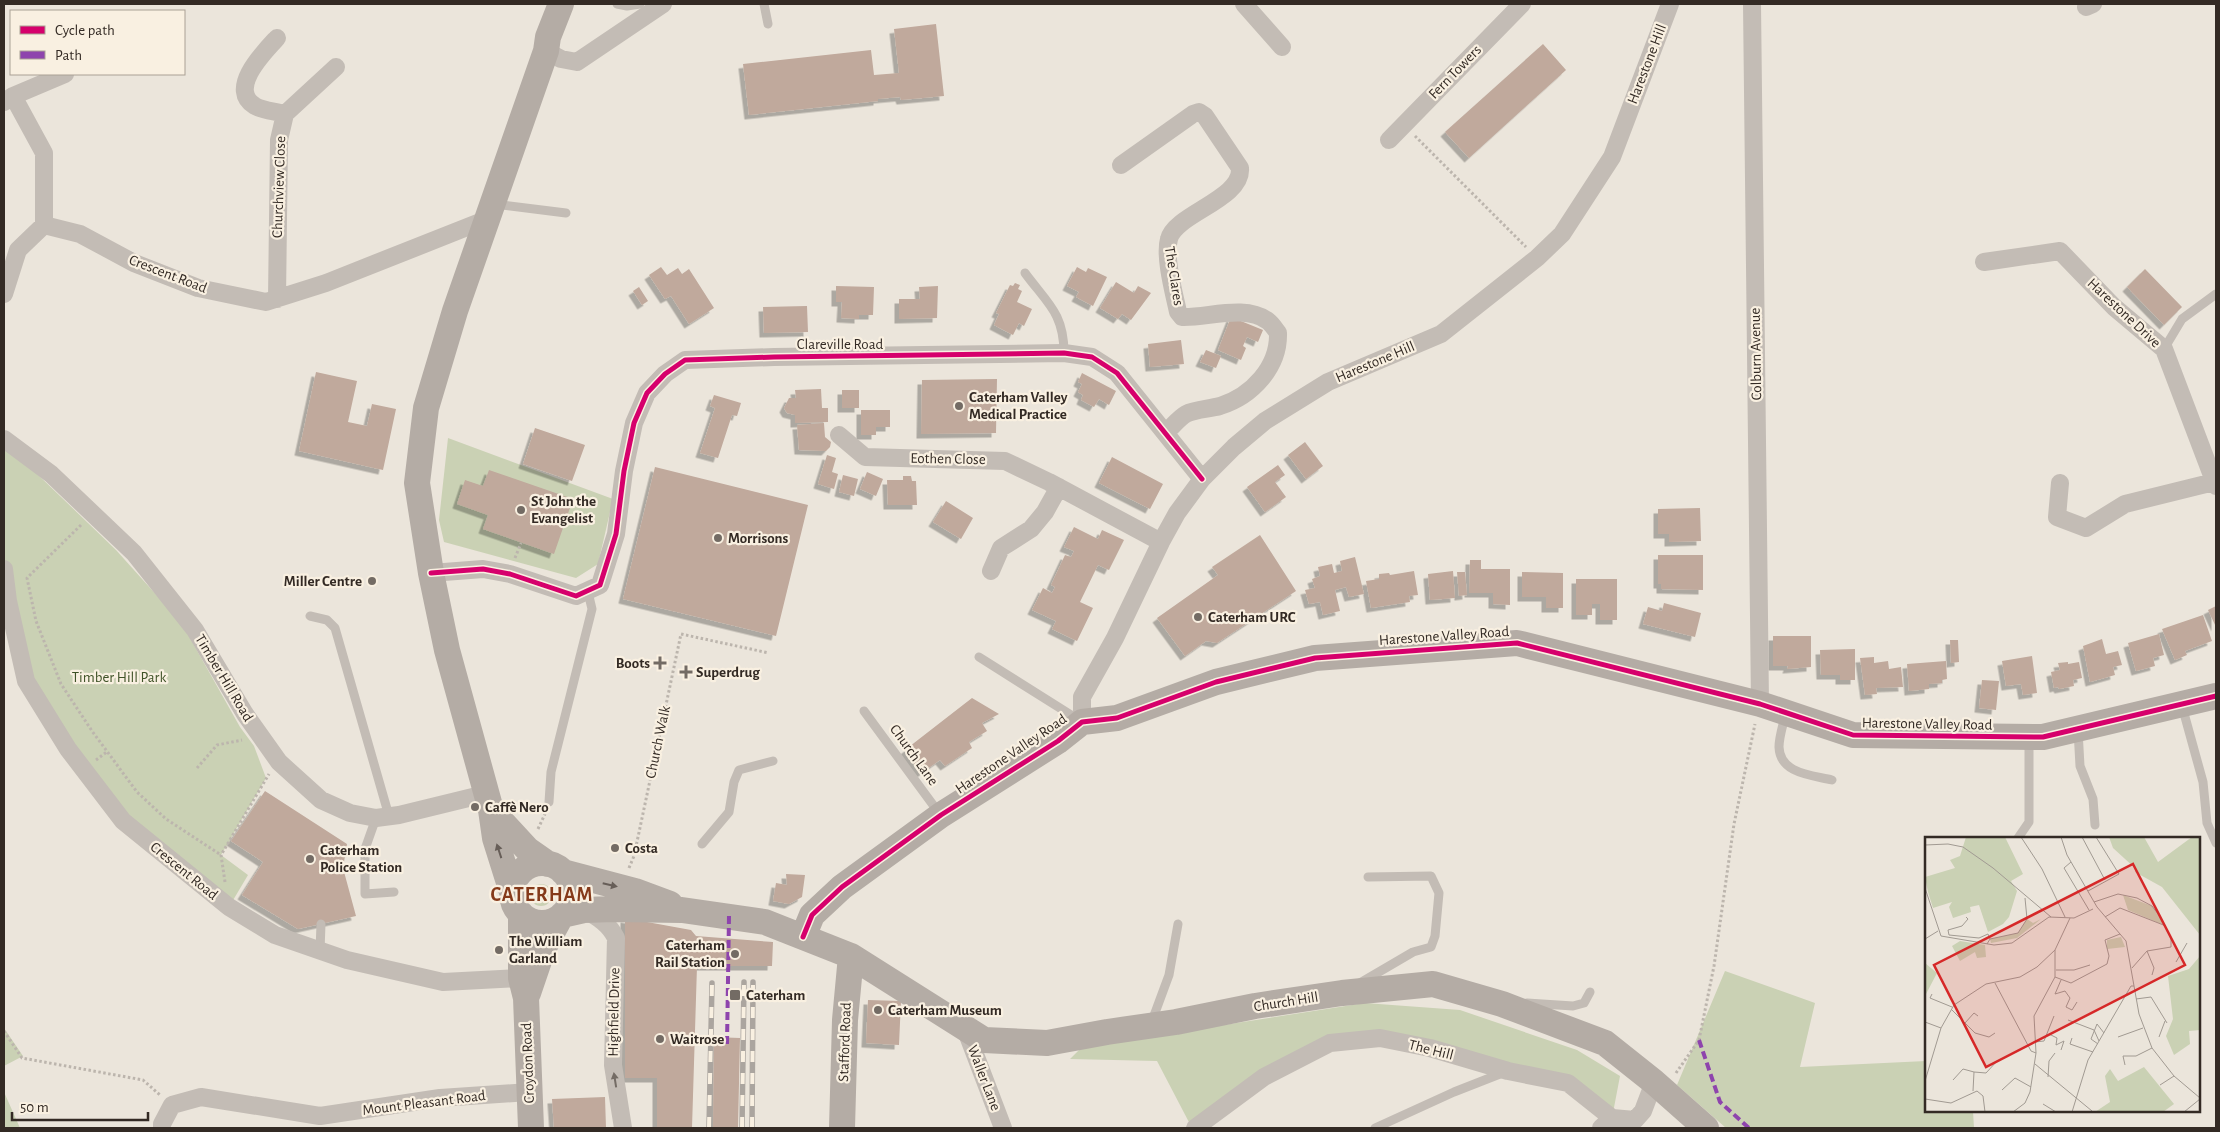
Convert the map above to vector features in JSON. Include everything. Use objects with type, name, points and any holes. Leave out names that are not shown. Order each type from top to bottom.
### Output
[{"type":"main road","points":[[561,4],[548,37],[546,51],[488,212],[455,311],[426,408],[417,483],[431,573],[447,650],[488,802],[495,838],[517,903],[527,919],[544,923],[569,914],[682,910]]},
{"type":"main road","name":"Harestone Valley Road","points":[[803,937],[812,915],[835,893],[941,815],[1058,741],[1082,722],[1117,718],[1216,682],[1315,658],[1517,643],[1760,704],[1853,735],[2043,737],[2216,696]]},
{"type":"main road","points":[[488,802],[528,850],[556,868],[569,880],[572,896],[568,909],[569,914]]},
{"type":"main road","points":[[517,903],[514,884],[522,871],[539,863],[660,899],[682,910]]},
{"type":"main road","name":"Croydon Road","points":[[517,903],[524,988],[531,1128]]},
{"type":"main road","name":"Church Hill","points":[[682,910],[765,922],[851,956],[984,1040],[1047,1043],[1255,1006],[1342,993],[1433,984],[1502,1004],[1605,1042],[1659,1086],[1706,1128]]},
{"type":"main road","name":"Croydon Road","points":[[524,988],[543,949],[569,914]]},
{"type":"main road","name":"Stafford Road","points":[[842,1128],[845,1020],[851,956]]},
{"type":"street","points":[[546,51],[561,59],[577,62],[663,4]]},
{"type":"street","points":[[1244,4],[1282,47]]},
{"type":"street","name":"Fern Towers","points":[[1389,140],[1520,4]]},
{"type":"street","name":"Harestone Hill","points":[[1082,722],[1082,697],[1115,638],[1161,542],[1177,514],[1202,479],[1234,447],[1265,421],[1328,382],[1441,334],[1537,258],[1562,234],[1612,157],[1670,4]]},
{"type":"street","name":"Colburn Avenue","points":[[1752,4],[1760,704]]},
{"type":"street","points":[[277,38],[254,65],[246,80],[244,89],[246,98],[254,106],[285,114],[336,67]]},
{"type":"street","points":[[4,294],[18,250],[44,225],[44,153],[8,99],[63,75]]},
{"type":"street","name":"The Clares","points":[[1121,164],[1193,114],[1199,112],[1205,116],[1240,168],[1240,174],[1239,180],[1217,200],[1176,227],[1169,237],[1167,248],[1178,312],[1182,317],[1244,313],[1267,320],[1278,333],[1279,345],[1265,377],[1245,394],[1222,405],[1186,414],[1166,432]]},
{"type":"street","name":"Churchview Close","points":[[277,299],[279,140],[285,114]]},
{"type":"street","name":"Crescent Road","points":[[44,225],[80,234],[134,263],[198,288],[266,302],[326,283],[488,212]]},
{"type":"street","name":"Harestone Drive","points":[[1984,262],[2060,251],[2114,306],[2164,349],[2215,484],[2126,504],[2086,528],[2057,517],[2060,484]]},
{"type":"street","name":"Clareville Road","points":[[588,592],[600,585],[616,534],[624,471],[634,423],[647,393],[665,374],[685,360],[1064,353],[1092,356],[1118,373],[1202,479]]},
{"type":"street","name":"Eothen Close","points":[[840,435],[865,457],[1005,461],[1059,487],[1161,542]]},
{"type":"street","name":"Timber Hill Road","points":[[4,440],[51,474],[134,553],[195,630],[244,714],[279,762],[321,800],[350,813],[382,817],[488,802]]},
{"type":"street","points":[[991,571],[1001,548],[1031,529],[1046,512],[1059,487]]},
{"type":"street","name":"Crescent Road","points":[[4,569],[8,601],[26,681],[68,749],[123,821],[229,907],[275,935],[347,960],[443,982],[524,988]]},
{"type":"street","points":[[431,573],[484,569],[510,574],[576,596],[588,592]]},
{"type":"street","name":"Highfield Drive","points":[[569,914],[604,921],[611,928],[616,938],[613,1065],[623,1128]]},
{"type":"street","name":"Waller Lane","points":[[964,1027],[1003,1128]]},
{"type":"street","name":"The Hill","points":[[1195,1128],[1264,1077],[1330,1043],[1380,1038],[1430,1048],[1508,1071],[1568,1083],[1607,1123],[1636,1120],[1659,1086]]},
{"type":"street","name":"Mount Pleasant Road","points":[[172,1106],[201,1097],[321,1122],[440,1098],[529,1092]]},
{"type":"street","points":[[162,1128],[162,1124],[172,1106]]},
{"type":"lane","points":[[617,4],[627,6],[640,4]]},
{"type":"lane","points":[[764,4],[768,24]]},
{"type":"lane","points":[[488,212],[566,212]]},
{"type":"lane","points":[[1025,273],[1055,310],[1061,321],[1064,336],[1064,353]]},
{"type":"lane","points":[[2164,349],[2182,319],[2216,294]]},
{"type":"lane","points":[[549,802],[551,772],[592,610],[588,592]]},
{"type":"lane","points":[[310,616],[327,620],[334,628],[382,817],[365,848],[364,894],[394,892]]},
{"type":"lane","points":[[978,656],[1082,722]]},
{"type":"lane","points":[[2181,704],[2203,782],[2207,823],[2216,843]]},
{"type":"lane","name":"Church Lane","points":[[864,711],[941,815]]},
{"type":"lane","points":[[1785,713],[1779,747],[1782,758],[1791,770],[1832,780]]},
{"type":"lane","points":[[2078,728],[2080,766],[2093,799],[2095,825]]},
{"type":"lane","points":[[2019,837],[2029,822],[2029,738]]},
{"type":"lane","points":[[702,844],[729,812],[734,782],[739,770],[773,761]]},
{"type":"lane","points":[[1342,993],[1413,952],[1431,947],[1435,936],[1439,892],[1431,876],[1368,878]]},
{"type":"lane","points":[[320,951],[321,924]]},
{"type":"lane","points":[[1150,1026],[1169,975],[1178,924]]},
{"type":"lane","points":[[1502,1004],[1518,1002],[1573,1006],[1584,1003],[1590,992]]},
{"type":"lane","points":[[1375,1128],[1454,1092],[1508,1071]]},
{"type":"path","points":[[1404,125],[1537,258]]},
{"type":"path","points":[[83,522],[27,578],[36,621],[62,684],[92,731],[137,792],[166,819],[221,855]]},
{"type":"path","points":[[516,556],[521,543]]},
{"type":"path","points":[[1659,1086],[1699,1040],[1714,966],[1734,824],[1760,704]]},
{"type":"path","points":[[197,768],[217,746],[245,739],[243,736]]},
{"type":"path","points":[[229,907],[221,855],[266,778],[279,762]]},
{"type":"path","points":[[262,770],[266,778]]},
{"type":"path","points":[[4,1031],[22,1058],[143,1080],[172,1106]]},
{"type":"green space","points":[[448,438],[613,499],[598,564],[576,578],[444,542],[439,520]]},
{"type":"green space","name":"Timber Hill Park","points":[[4,442],[116,550],[169,609],[186,631],[240,727],[254,746],[266,778],[221,855],[248,875],[229,907],[123,821],[26,681],[4,569]]},
{"type":"green space","points":[[537,884],[545,884],[552,891],[552,899],[545,906],[537,906],[530,899],[530,891]]},
{"type":"green space","points":[[1725,971],[1815,1003],[1800,1067],[1925,1061],[1925,1112],[1973,1112],[1974,1128],[1726,1128],[1677,1085]]},
{"type":"green space","points":[[1365,1003],[1460,1010],[1577,1050],[1620,1076],[1612,1118],[1568,1083],[1380,1038],[1330,1043],[1192,1128],[1157,1061],[1070,1059],[1082,1047]]},
{"type":"green space","points":[[4,1028],[23,1056],[4,1066]]},
{"type":"green space","points":[[4,1092],[20,1128],[4,1128]]},
{"type":"building","points":[[936,24],[944,96],[901,100],[900,97],[878,99],[878,101],[749,115],[743,64],[871,50],[874,75],[899,73],[894,29]]},
{"type":"building","points":[[1543,44],[1566,70],[1469,158],[1445,132]]},
{"type":"building","points":[[661,267],[667,275],[678,268],[682,274],[689,269],[714,308],[689,324],[671,296],[665,299],[649,275]]},
{"type":"building","points":[[1077,267],[1086,272],[1088,268],[1107,277],[1093,306],[1076,297],[1079,292],[1067,286]]},
{"type":"building","points":[[2145,269],[2182,307],[2164,325],[2127,287]]},
{"type":"building","points":[[1116,282],[1134,293],[1138,286],[1151,293],[1131,320],[1122,314],[1118,319],[1100,308]]},
{"type":"building","points":[[1015,283],[1020,285],[1018,289],[1022,291],[1017,302],[1032,309],[1024,326],[1019,323],[1013,335],[994,325],[999,314],[996,313],[1010,285],[1013,286]]},
{"type":"building","points":[[836,286],[874,287],[873,315],[859,315],[859,319],[841,318],[842,302],[836,302]]},
{"type":"building","points":[[938,286],[937,318],[899,319],[899,299],[920,299],[919,287]]},
{"type":"building","points":[[639,287],[648,301],[642,305],[633,291]]},
{"type":"building","points":[[807,306],[808,332],[764,333],[763,307]]},
{"type":"building","points":[[1231,317],[1263,330],[1258,342],[1247,337],[1243,346],[1246,348],[1241,360],[1218,350]]},
{"type":"building","points":[[1181,340],[1184,364],[1150,367],[1148,344]]},
{"type":"building","points":[[1206,350],[1221,356],[1216,368],[1200,362]]},
{"type":"building","points":[[316,372],[357,381],[348,422],[367,426],[372,404],[396,409],[383,470],[299,451]]},
{"type":"building","points":[[1082,373],[1116,391],[1109,405],[1099,399],[1094,407],[1081,400],[1083,395],[1078,392],[1082,384],[1078,382]]},
{"type":"building","name":"Caterham Valley Medical Practice","points":[[997,379],[996,433],[921,434],[922,380]]},
{"type":"building","points":[[821,389],[822,408],[828,408],[828,422],[795,423],[795,415],[787,413],[784,408],[789,398],[796,398],[795,390]]},
{"type":"building","points":[[842,390],[859,390],[859,408],[842,408]]},
{"type":"building","points":[[714,395],[741,403],[737,416],[732,415],[718,458],[700,453],[715,408],[710,406]]},
{"type":"building","points":[[861,410],[890,410],[890,427],[876,427],[876,435],[861,435]]},
{"type":"building","points":[[824,423],[825,437],[831,442],[830,447],[826,451],[799,450],[797,425]]},
{"type":"building","points":[[535,428],[585,445],[572,481],[523,464]]},
{"type":"building","points":[[1305,442],[1323,466],[1306,479],[1288,455]]},
{"type":"building","points":[[827,455],[836,458],[832,472],[838,474],[834,489],[818,484]]},
{"type":"building","points":[[1112,457],[1163,484],[1150,509],[1099,483]]},
{"type":"building","points":[[1278,465],[1285,475],[1275,482],[1286,497],[1265,512],[1247,487]]},
{"type":"building","name":"Morrisons","points":[[655,467],[808,505],[776,636],[623,599]]},
{"type":"building","name":"St John the Evangelist","points":[[489,470],[573,499],[554,554],[483,529],[488,515],[457,504],[465,480],[483,486]]},
{"type":"building","points":[[867,472],[883,479],[876,496],[860,489]]},
{"type":"building","points":[[843,475],[858,479],[854,496],[839,492]]},
{"type":"building","points":[[903,476],[911,476],[912,481],[916,481],[917,505],[888,505],[887,480],[903,480]]},
{"type":"building","points":[[946,501],[973,518],[961,539],[933,522]]},
{"type":"building","points":[[1700,508],[1701,541],[1669,542],[1669,534],[1658,534],[1658,509]]},
{"type":"building","points":[[1074,527],[1098,539],[1102,530],[1124,540],[1109,570],[1098,565],[1080,602],[1093,608],[1077,641],[1052,629],[1056,621],[1032,610],[1043,588],[1052,593],[1055,587],[1051,585],[1065,555],[1071,557],[1074,551],[1064,547]]},
{"type":"building","points":[[1260,535],[1296,591],[1217,643],[1206,641],[1185,656],[1157,618],[1218,575],[1212,567]]},
{"type":"building","points":[[1658,555],[1703,555],[1703,590],[1661,589],[1661,584],[1658,584]]},
{"type":"building","points":[[1355,557],[1364,594],[1349,597],[1346,587],[1335,590],[1340,611],[1323,615],[1320,602],[1309,604],[1305,590],[1315,588],[1312,579],[1320,576],[1318,567],[1332,564],[1334,573],[1342,571],[1340,561]]},
{"type":"building","points":[[1470,560],[1481,560],[1481,569],[1510,569],[1510,605],[1493,604],[1493,593],[1469,593]]},
{"type":"building","points":[[1414,571],[1418,595],[1409,596],[1410,602],[1371,608],[1366,581],[1379,579],[1379,574],[1389,573],[1390,575]]},
{"type":"building","points":[[1453,571],[1455,598],[1430,600],[1428,574]]},
{"type":"building","points":[[1457,572],[1465,572],[1467,595],[1459,596]]},
{"type":"building","points":[[1522,572],[1563,573],[1563,608],[1546,608],[1546,597],[1522,597]]},
{"type":"building","points":[[1576,579],[1617,579],[1617,620],[1600,620],[1600,604],[1592,604],[1592,615],[1576,615]]},
{"type":"building","points":[[1664,603],[1701,613],[1695,637],[1643,624],[1648,607],[1662,611]]},
{"type":"building","points":[[2216,606],[2216,627],[2208,610]]},
{"type":"building","points":[[2203,615],[2212,641],[2185,651],[2187,655],[2175,660],[2162,629]]},
{"type":"building","points":[[2159,634],[2164,655],[2153,658],[2155,666],[2136,671],[2128,643]]},
{"type":"building","points":[[1773,636],[1811,636],[1811,667],[1787,669],[1788,666],[1773,666]]},
{"type":"building","points":[[2102,639],[2106,654],[2118,651],[2122,665],[2113,667],[2115,675],[2090,682],[2083,646]]},
{"type":"building","points":[[1950,640],[1958,640],[1959,662],[1951,663]]},
{"type":"building","points":[[1855,649],[1855,680],[1840,680],[1840,675],[1821,675],[1820,650]]},
{"type":"building","points":[[2032,656],[2037,693],[2023,695],[2021,684],[2006,686],[2002,661]]},
{"type":"building","points":[[1874,657],[1874,663],[1888,661],[1889,669],[1901,667],[1903,687],[1876,688],[1877,694],[1865,695],[1860,658]]},
{"type":"building","points":[[1946,661],[1947,679],[1942,680],[1942,683],[1929,684],[1929,689],[1909,691],[1907,664]]},
{"type":"building","points":[[2068,662],[2068,664],[2079,662],[2082,678],[2073,680],[2074,686],[2054,688],[2051,672],[2060,670],[2058,663]]},
{"type":"building","points":[[1982,680],[1999,681],[1996,710],[1979,708]]},
{"type":"building","points":[[972,698],[999,714],[982,723],[987,731],[969,742],[972,748],[945,766],[940,760],[920,774],[905,750]]},
{"type":"building","points":[[265,791],[347,844],[343,868],[356,916],[298,929],[242,895],[263,862],[231,841]]},
{"type":"building","points":[[786,874],[805,875],[802,897],[789,904],[773,901],[776,883],[787,885]]},
{"type":"building","name":"Waitrose","points":[[625,918],[691,930],[696,936],[773,942],[772,966],[697,966],[692,1128],[657,1128],[657,1078],[625,1078]]},
{"type":"building","points":[[868,1000],[901,1001],[899,1045],[866,1043]]},
{"type":"building","points":[[714,1037],[740,1038],[738,1128],[713,1128]]},
{"type":"building","points":[[605,1097],[606,1128],[554,1128],[552,1099]]},
{"type":"railway","points":[[742,1128],[744,982]]},
{"type":"railway","points":[[752,1128],[753,982]]},
{"type":"railway","points":[[709,1128],[712,983]]},
{"type":"marked path","points":[[727,1044],[729,916]]},
{"type":"marked path","points":[[1699,1040],[1720,1102],[1749,1128]]},
{"type":"cycle path","points":[[431,573],[483,569],[510,574],[576,596],[600,585],[616,534],[624,471],[634,423],[647,393],[665,374],[685,360],[1064,353],[1092,357],[1117,373],[1202,479]]},
{"type":"cycle path","points":[[803,937],[812,915],[842,887],[941,815],[1058,741],[1082,722],[1117,718],[1216,682],[1315,658],[1517,643],[1760,704],[1853,735],[2043,737],[2216,696]]},
{"type":"place","name":"Caterham Valley Medical Practice","points":[[959,406]]},
{"type":"place","name":"St John the Evangelist","points":[[521,510]]},
{"type":"place","name":"Morrisons","points":[[718,538]]},
{"type":"place","name":"Miller Centre","points":[[372,581]]},
{"type":"place","name":"Caterham URC","points":[[1198,617]]},
{"type":"place","name":"Boots","points":[[660,663]]},
{"type":"place","name":"Superdrug","points":[[686,672]]},
{"type":"place","name":"Caffè Nero","points":[[475,807]]},
{"type":"place","name":"Costa","points":[[615,848]]},
{"type":"place","name":"Caterham Police Station","points":[[310,859]]},
{"type":"place","name":"The William Garland","points":[[499,950]]},
{"type":"place","name":"Caterham Rail Station","points":[[735,954]]},
{"type":"place","name":"Caterham","points":[[735,995]]},
{"type":"place","name":"Caterham Museum","points":[[878,1010]]},
{"type":"place","name":"Waitrose","points":[[660,1039]]},
{"type":"district","name":"CATERHAM","points":[[542,895]]}]
